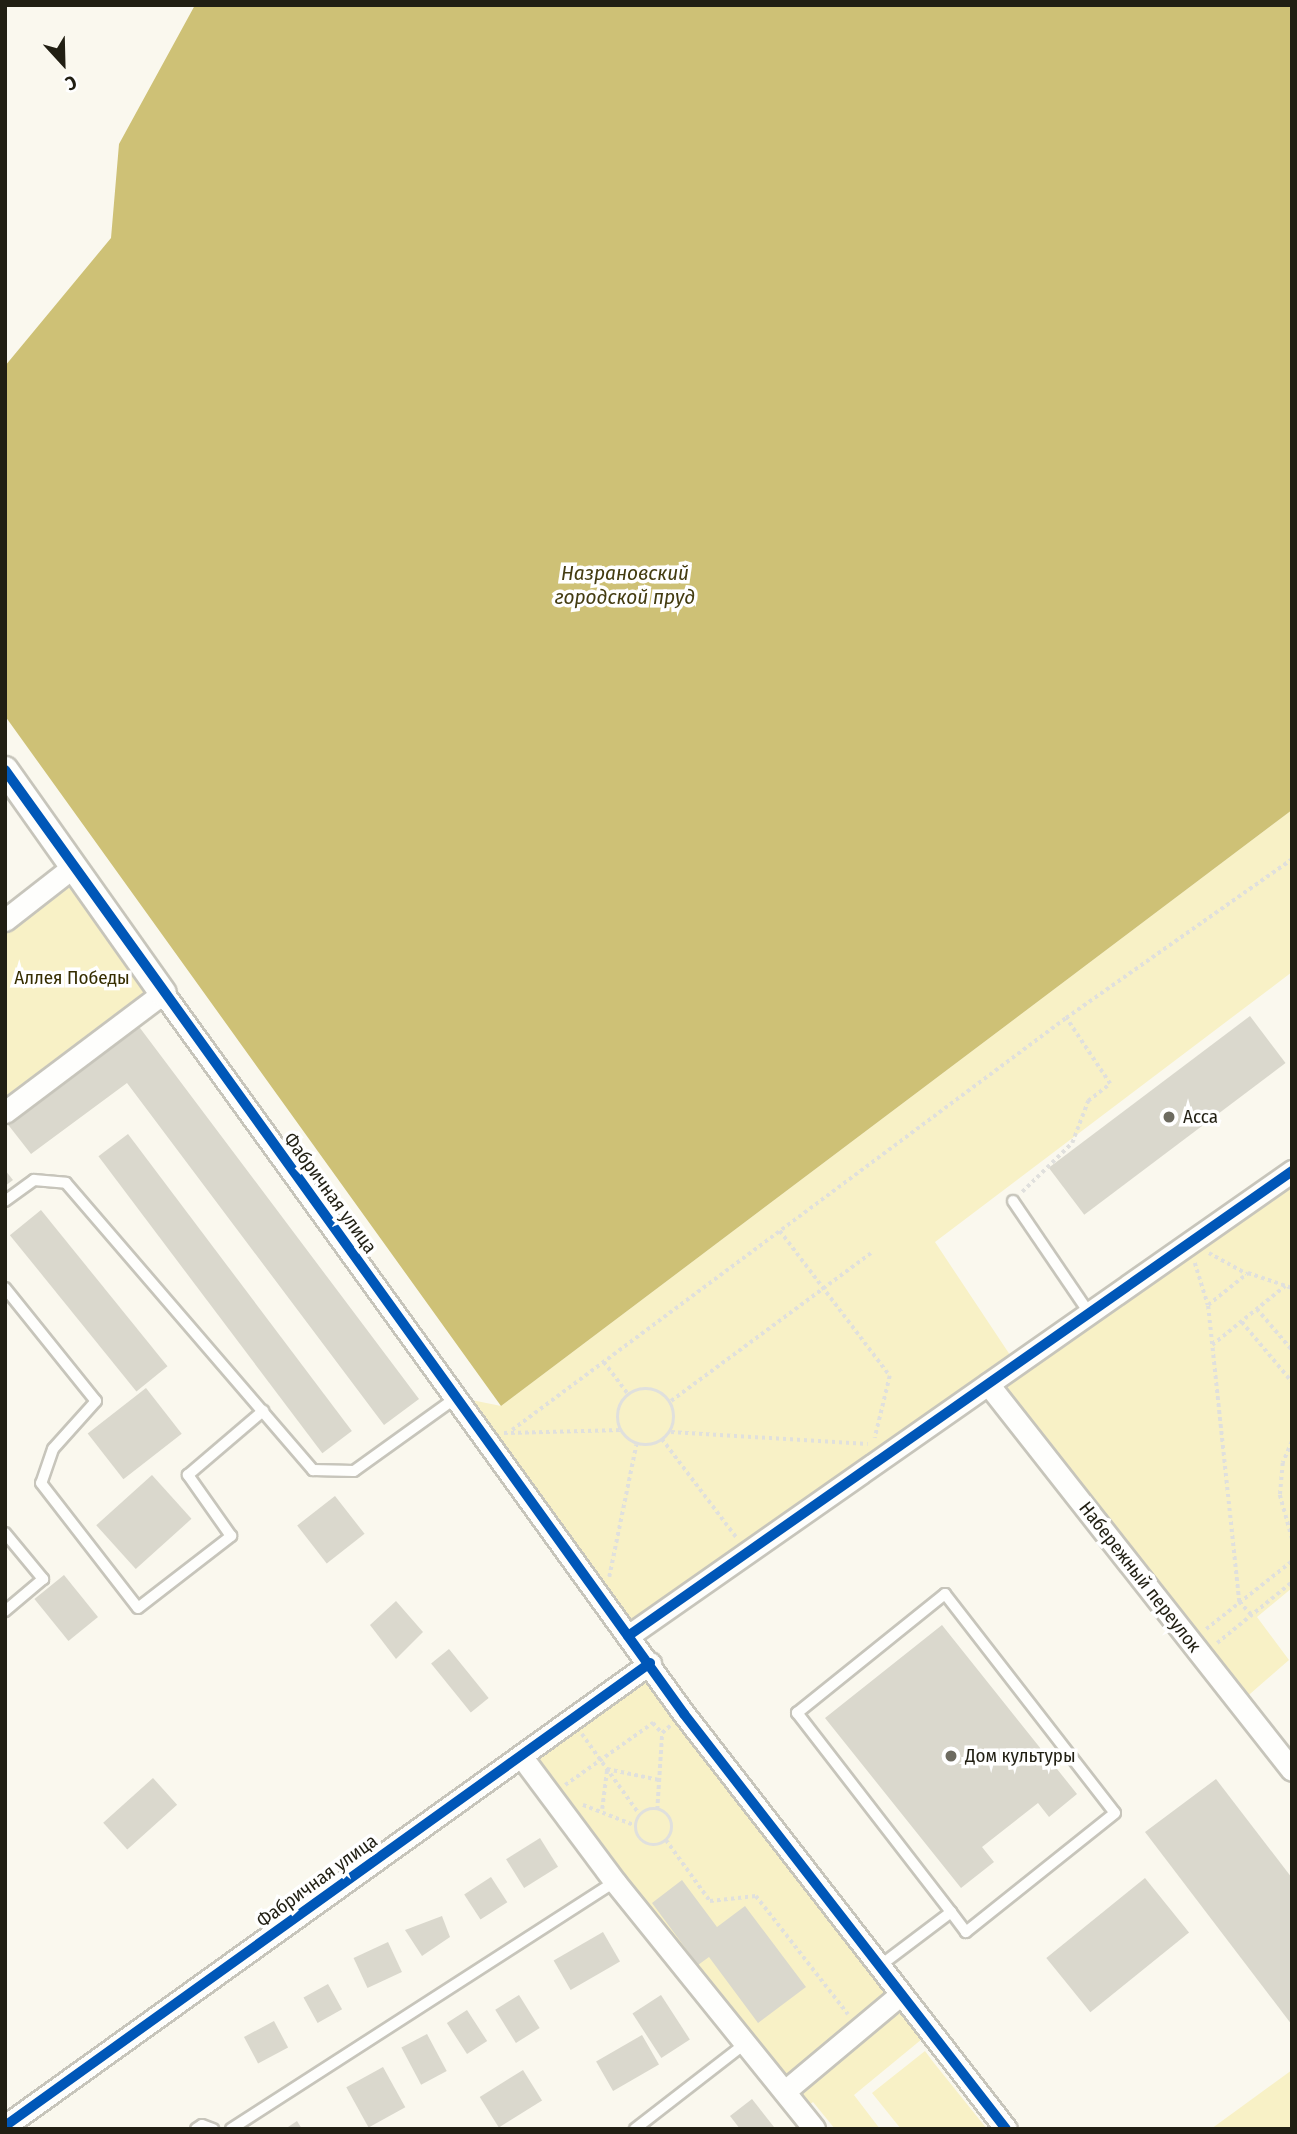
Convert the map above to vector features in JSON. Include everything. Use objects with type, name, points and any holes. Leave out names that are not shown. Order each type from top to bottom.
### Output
[{"type":"street","name":"Фабричная улица","points":[[5,771],[163,993],[488,1438],[684,1714],[877,1968],[1006,2129]]},
{"type":"street","points":[[5,920],[74,866]]},
{"type":"street","points":[[5,1112],[163,993]]},
{"type":"street","points":[[628,1636],[1292,1171]]},
{"type":"street","name":"Набережный переулок","points":[[988,1384],[1292,1770]]},
{"type":"street","name":"Фабричная улица","points":[[5,2126],[650,1663]]},
{"type":"street","points":[[521,1756],[615,1882],[814,2129]]},
{"type":"street","points":[[785,2091],[900,1996]]},
{"type":"lane","points":[[5,1201],[34,1180],[66,1183],[313,1470],[354,1471],[457,1397]]},
{"type":"lane","points":[[1013,1201],[1089,1313]]},
{"type":"lane","points":[[5,1288],[96,1401],[53,1448],[41,1483],[138,1608],[231,1536],[188,1475],[263,1411]]},
{"type":"lane","points":[[5,1533],[43,1579],[5,1611]]},
{"type":"lane","points":[[945,1594],[1115,1813],[966,1932],[951,1912],[797,1713],[945,1594]]},
{"type":"lane","points":[[231,2129],[615,1882]]},
{"type":"lane","points":[[877,1968],[951,1912]]},
{"type":"lane","points":[[635,2129],[746,2043]]},
{"type":"lane","points":[[196,2129],[202,2125],[213,2129]]},
{"type":"path","points":[[488,1438],[512,1430],[1066,1018],[1292,859]]},
{"type":"path","points":[[1013,1201],[1072,1143],[1088,1101],[1110,1084],[1066,1018]]},
{"type":"path","points":[[636,1445],[662,1439],[671,1432],[873,1444],[890,1376],[780,1231]]},
{"type":"path","points":[[1190,1243],[1247,1274],[1292,1288]]},
{"type":"path","points":[[1190,1243],[1208,1305],[1239,1602],[1251,1615]]},
{"type":"path","points":[[671,1401],[872,1252]]},
{"type":"path","points":[[1208,1305],[1247,1274]]},
{"type":"path","points":[[1212,1345],[1285,1286]]},
{"type":"path","points":[[1257,1308],[1292,1350]]},
{"type":"path","points":[[1241,1321],[1292,1382]]},
{"type":"path","points":[[604,1362],[628,1394]]},
{"type":"path","points":[[636,1445],[621,1430],[618,1411],[628,1394],[654,1388],[671,1401],[674,1412],[671,1432]]},
{"type":"path","points":[[512,1430],[621,1430]]},
{"type":"path","points":[[662,1439],[748,1552]]},
{"type":"path","points":[[1292,1442],[1283,1463],[1280,1495],[1292,1538]]},
{"type":"path","points":[[604,1602],[636,1445]]},
{"type":"path","points":[[1196,1648],[1239,1602],[1292,1561]]},
{"type":"path","points":[[1196,1648],[1251,1615],[1292,1582]]},
{"type":"path","points":[[657,1810],[662,1733],[684,1714]]},
{"type":"path","points":[[572,1719],[640,1815]]},
{"type":"path","points":[[550,1796],[653,1723],[662,1733]]},
{"type":"path","points":[[607,1769],[659,1780]]},
{"type":"path","points":[[602,1810],[607,1769]]},
{"type":"path","points":[[550,1796],[602,1810],[636,1826]]},
{"type":"path","points":[[640,1815],[657,1810]]},
{"type":"path","points":[[657,1810],[670,1821],[666,1840],[710,1901],[757,1896],[860,2029]]},
{"type":"path","points":[[640,1815],[636,1826],[638,1837],[647,1844],[666,1840]]},
{"type":"green space","points":[[1292,810],[1292,972],[935,1242],[1016,1364],[628,1636],[457,1397],[501,1406]]},
{"type":"green space","name":"Аллея Победы","points":[[74,866],[163,993],[5,1112],[5,920]]},
{"type":"green space","points":[[1292,1184],[1292,1588],[1257,1617],[1289,1660],[1243,1700],[1004,1389]]},
{"type":"green space","points":[[650,1663],[918,2017],[909,2024],[922,2039],[854,2095],[880,2129],[835,2129],[813,2102],[801,2111],[521,1756]]},
{"type":"green space","points":[[925,2051],[987,2129],[901,2129],[872,2093]]},
{"type":"green space","points":[[1292,2070],[1292,2129],[1211,2129]]},
{"type":"water","name":"Назрановский городской пруд","points":[[195,5],[1292,5],[1292,810],[501,1406],[5,716],[5,366],[111,238],[119,144]]},
{"type":"building","name":"Асса","points":[[1250,1016],[1286,1063],[1084,1215],[1049,1168]]},
{"type":"building","points":[[137,1024],[419,1399],[384,1425],[127,1083],[31,1154],[6,1122]]},
{"type":"building","points":[[128,1134],[352,1431],[322,1453],[98,1156]]},
{"type":"building","points":[[5,1170],[13,1180],[5,1186]]},
{"type":"building","points":[[41,1210],[167,1366],[136,1391],[10,1235]]},
{"type":"building","points":[[146,1388],[182,1434],[123,1479],[88,1434]]},
{"type":"building","points":[[152,1475],[191,1519],[136,1569],[96,1525]]},
{"type":"building","points":[[335,1496],[365,1534],[327,1563],[297,1526]]},
{"type":"building","points":[[64,1575],[98,1617],[68,1641],[34,1599]]},
{"type":"building","points":[[396,1601],[423,1632],[396,1659],[370,1625]]},
{"type":"building","name":"Дом культуры","points":[[942,1625],[1077,1794],[1049,1817],[1038,1803],[982,1847],[994,1862],[961,1888],[825,1718]]},
{"type":"building","points":[[449,1649],[489,1698],[471,1712],[431,1663]]},
{"type":"building","points":[[153,1778],[177,1805],[127,1850],[103,1823]]},
{"type":"building","points":[[1216,1779],[1292,1878],[1292,2025],[1145,1832]]},
{"type":"building","points":[[540,1838],[558,1867],[524,1888],[506,1859]]},
{"type":"building","points":[[491,1877],[507,1902],[481,1920],[464,1894]]},
{"type":"building","points":[[1145,1878],[1189,1932],[1090,2012],[1046,1958]]},
{"type":"building","points":[[682,1880],[717,1927],[745,1906],[806,1987],[758,2023],[709,1957],[698,1965],[652,1903]]},
{"type":"building","points":[[442,1916],[450,1937],[422,1956],[405,1930]]},
{"type":"building","points":[[603,1932],[620,1961],[571,1990],[554,1961]]},
{"type":"building","points":[[388,1942],[402,1972],[368,1988],[354,1958]]},
{"type":"building","points":[[328,1984],[342,2009],[318,2023],[304,1998]]},
{"type":"building","points":[[519,1995],[540,2028],[516,2043],[495,2010]]},
{"type":"building","points":[[661,1995],[690,2039],[661,2058],[632,2014]]},
{"type":"building","points":[[467,2010],[487,2041],[467,2054],[447,2023]]},
{"type":"building","points":[[274,2021],[288,2047],[258,2063],[244,2037]]},
{"type":"building","points":[[427,2034],[447,2071],[421,2085],[401,2048]]},
{"type":"building","points":[[642,2035],[659,2064],[613,2091],[596,2062]]},
{"type":"building","points":[[383,2067],[405,2107],[369,2128],[346,2087]]},
{"type":"building","points":[[523,2070],[542,2101],[499,2128],[480,2097]]},
{"type":"building","points":[[752,2099],[774,2127],[772,2129],[740,2129],[730,2116]]},
{"type":"building","points":[[297,2121],[302,2129],[285,2129]]},
{"type":"cycle path","points":[[5,770],[684,1714],[1006,2129]]},
{"type":"cycle path","points":[[628,1636],[1292,1171]]},
{"type":"cycle path","points":[[5,2126],[650,1663]]},
{"type":"place","name":"Асса","points":[[1169,1117]]},
{"type":"place","name":"Дом культуры","points":[[951,1756]]}]
